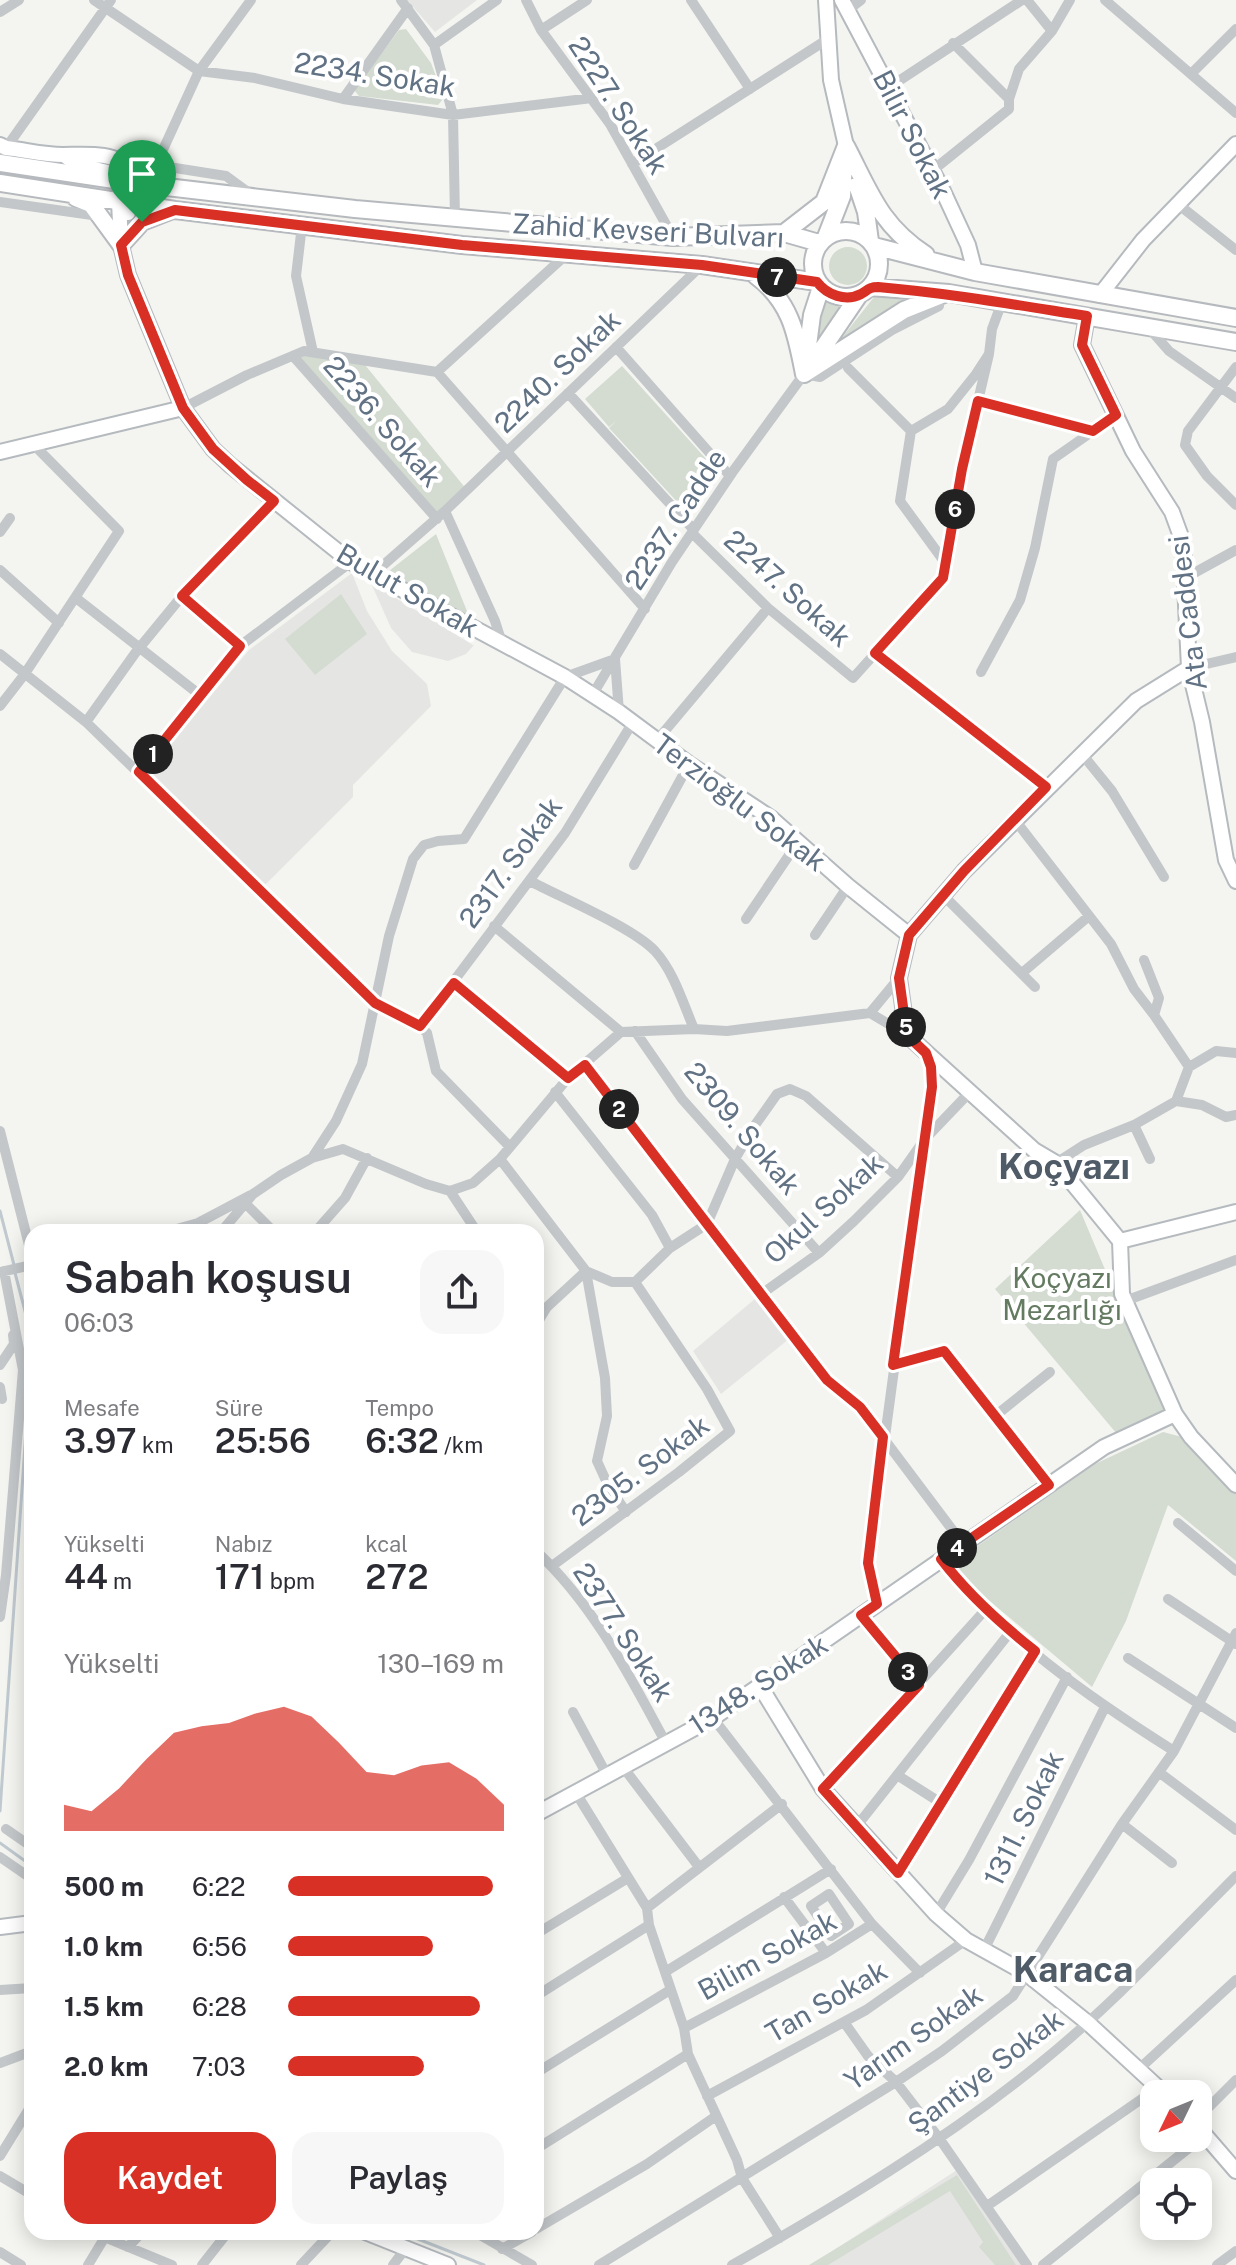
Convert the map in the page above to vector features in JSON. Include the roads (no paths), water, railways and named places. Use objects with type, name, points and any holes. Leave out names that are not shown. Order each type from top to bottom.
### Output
[{"type":"main road","points":[[784,233],[824,202],[846,146]]},
{"type":"main road","points":[[804,374],[819,285],[812,263],[842,196],[846,146]]},
{"type":"main road","points":[[804,374],[865,291],[879,266],[846,146]]},
{"type":"main road","points":[[846,146],[880,213],[898,236],[941,263]]},
{"type":"main road","name":"Zahid Kevseri Bulvarı","points":[[2,152],[128,178],[256,198],[673,237],[784,233],[823,240]]},
{"type":"main road","name":"Zahid Kevseri Bulvarı","points":[[3,192],[62,192],[175,210],[462,245],[702,265],[819,285]]},
{"type":"main road","points":[[62,192],[91,204],[121,245],[142,222],[175,210]]},
{"type":"main road","points":[[823,240],[844,230],[854,231],[872,244],[975,272],[1236,318]]},
{"type":"main road","points":[[752,273],[768,285],[794,324],[804,374]]},
{"type":"main road","points":[[819,285],[834,295],[845,297],[865,291],[1002,302],[1236,342]]},
{"type":"main road","points":[[804,374],[904,310],[944,299]]},
{"type":"street","points":[[94,0],[108,4],[199,71]]},
{"type":"street","points":[[156,165],[199,71],[251,0]]},
{"type":"street","points":[[434,45],[497,0]]},
{"type":"street","name":"2227. Sokak","points":[[526,0],[541,30],[592,98],[673,237]]},
{"type":"street","points":[[541,30],[587,0]]},
{"type":"street","points":[[691,0],[750,89]]},
{"type":"street","points":[[826,0],[831,80],[846,146]]},
{"type":"street","points":[[845,5],[861,0]]},
{"type":"street","points":[[888,88],[953,43],[1024,0],[1052,31]]},
{"type":"street","points":[[932,171],[1009,109],[1009,99],[1019,69],[1052,31],[1070,0]]},
{"type":"street","points":[[1105,0],[1236,113]]},
{"type":"street","points":[[0,12],[13,1]]},
{"type":"street","points":[[2,152],[108,4]]},
{"type":"street","points":[[343,99],[404,4],[434,45],[453,115],[455,218]]},
{"type":"street","name":"Bilir Sokak","points":[[845,5],[932,171],[968,245],[975,272]]},
{"type":"street","points":[[1192,73],[1236,29]]},
{"type":"street","points":[[632,164],[828,39]]},
{"type":"street","points":[[953,43],[1009,99]]},
{"type":"street","name":"2234. Sokak","points":[[199,71],[255,78],[343,99],[453,115],[592,98]]},
{"type":"street","points":[[1100,295],[1143,240],[1236,144]]},
{"type":"street","points":[[2,152],[64,155],[77,165],[128,178],[156,165],[226,176],[256,198]]},
{"type":"street","points":[[121,245],[128,178]]},
{"type":"street","points":[[3,192],[101,216]]},
{"type":"street","points":[[1179,205],[1236,250]]},
{"type":"street","points":[[302,225],[296,276],[313,352]]},
{"type":"street","name":"Bulut Sokak","points":[[121,245],[128,275],[183,408],[213,449],[247,480],[351,562],[565,677]]},
{"type":"street","points":[[437,372],[567,254]]},
{"type":"street","name":"2240. Sokak","points":[[372,575],[441,515],[702,265]]},
{"type":"street","points":[[1002,302],[992,329],[962,469],[943,578],[875,653],[1046,787]]},
{"type":"street","name":"Ata Caddesi","points":[[1087,316],[1082,345],[1133,451],[1172,512],[1183,542],[1189,668],[1202,722],[1226,860],[1236,881]]},
{"type":"street","points":[[1147,326],[1169,351],[1236,398]]},
{"type":"street","points":[[616,347],[730,476]]},
{"type":"street","points":[[0,452],[183,408],[247,375],[304,351],[437,372],[645,609]]},
{"type":"street","points":[[911,431],[948,409],[989,354]]},
{"type":"street","name":"2236. Sokak","points":[[293,356],[441,515],[495,621],[502,643]]},
{"type":"street","points":[[1236,367],[1188,431],[1185,445],[1207,476],[1236,505]]},
{"type":"street","points":[[848,368],[911,431]]},
{"type":"street","name":"2237. Cadde","points":[[593,694],[672,562],[804,374]]},
{"type":"street","name":"2247. Sokak","points":[[568,393],[693,532],[768,608],[853,678],[875,653]]},
{"type":"street","points":[[978,401],[1093,431]]},
{"type":"street","points":[[981,672],[1020,600],[1035,548],[1053,459],[1116,415]]},
{"type":"street","points":[[911,431],[900,501],[946,564]]},
{"type":"street","points":[[0,706],[24,675],[119,531],[33,444]]},
{"type":"street","points":[[86,722],[140,647],[182,596],[274,501]]},
{"type":"street","points":[[0,532],[10,518]]},
{"type":"street","points":[[1185,578],[1236,550]]},
{"type":"street","points":[[139,772],[240,646],[351,562]]},
{"type":"street","points":[[0,570],[59,623]]},
{"type":"street","points":[[182,596],[240,646]]},
{"type":"street","points":[[76,598],[200,695]]},
{"type":"street","points":[[658,739],[768,608]]},
{"type":"street","points":[[0,654],[86,722],[375,1003],[420,1026],[427,1033],[436,1071],[509,1146]]},
{"type":"street","points":[[907,1035],[899,978],[909,935],[943,895],[1046,787],[1136,701],[1189,668],[1236,657]]},
{"type":"street","points":[[312,1158],[336,1121],[362,1064],[389,936],[413,859],[424,845],[464,839],[565,677],[615,659],[619,712]]},
{"type":"street","name":"Terzioğlu Sokak","points":[[565,677],[771,818],[909,935]]},
{"type":"street","name":"2317. Sokak","points":[[420,1026],[565,833],[633,722]]},
{"type":"street","points":[[1082,754],[1112,791],[1164,877]]},
{"type":"street","points":[[634,865],[689,764]]},
{"type":"street","points":[[1015,820],[1111,944],[1134,989],[1189,1067]]},
{"type":"street","points":[[746,919],[798,842]]},
{"type":"street","points":[[530,881],[625,931],[654,951],[671,975],[694,1029]]},
{"type":"street","points":[[815,935],[848,886]]},
{"type":"street","points":[[943,895],[1035,987]]},
{"type":"street","points":[[1022,973],[1089,916]]},
{"type":"street","points":[[494,926],[621,1032]]},
{"type":"street","points":[[1144,960],[1159,998],[1154,1015]]},
{"type":"street","points":[[870,1013],[899,978]]},
{"type":"street","points":[[454,983],[568,1078]]},
{"type":"street","points":[[194,1224],[253,1194],[312,1158],[343,1149],[450,1191],[473,1183],[500,1159],[568,1078],[621,1032],[727,1031],[870,1013],[907,1035],[1034,1150],[1056,1163],[1120,1241],[1122,1294],[1175,1414],[1191,1437],[1236,1485]]},
{"type":"street","name":"2309. Sokak","points":[[635,1031],[682,1099],[819,1253]]},
{"type":"street","points":[[1176,1101],[1189,1067],[1216,1051],[1236,1053]]},
{"type":"street","points":[[877,1604],[868,1563],[932,1087],[931,1067],[926,1053]]},
{"type":"street","points":[[585,1065],[760,1295]]},
{"type":"street","points":[[586,1271],[612,1282],[635,1282],[670,1248],[707,1224],[735,1159],[777,1094],[790,1089],[806,1096],[898,1177]]},
{"type":"street","points":[[555,1092],[652,1215],[670,1248]]},
{"type":"street","name":"Okul Sokak","points":[[963,1544],[860,1407],[827,1380],[760,1295],[819,1253],[898,1177],[925,1139],[969,1093]]},
{"type":"street","points":[[1056,1163],[1084,1145],[1134,1125],[1176,1101],[1202,1105],[1226,1117],[1236,1115]]},
{"type":"street","points":[[1134,1125],[1150,1159]]},
{"type":"street","points":[[0,1131],[24,1233]]},
{"type":"street","points":[[322,1224],[345,1198],[367,1158]]},
{"type":"street","points":[[500,1159],[586,1271],[605,1378],[607,1416],[597,1461],[626,1512]]},
{"type":"street","points":[[450,1191],[472,1224]]},
{"type":"street","points":[[229,1224],[253,1194]]},
{"type":"street","points":[[247,1205],[266,1224]]},
{"type":"street","points":[[1120,1241],[1236,1212]]},
{"type":"street","points":[[1125,1301],[1236,1260]]},
{"type":"street","points":[[2,1273],[24,1265]]},
{"type":"street","points":[[544,1311],[586,1271]]},
{"type":"street","points":[[0,1365],[14,1344],[2,1273]]},
{"type":"street","points":[[0,1617],[23,1370],[2,1273]]},
{"type":"street","name":"2305. Sokak","points":[[552,1566],[730,1431],[707,1389],[635,1282]]},
{"type":"street","points":[[893,1365],[944,1351],[1049,1485]]},
{"type":"street","points":[[995,1416],[1050,1372]]},
{"type":"street","name":"1348. Sokak","points":[[544,1810],[713,1718],[1104,1447],[1175,1414]]},
{"type":"street","points":[[1178,1523],[1236,1571]]},
{"type":"street","name":"2377. Sokak","points":[[544,1558],[577,1592],[619,1658],[666,1743]]},
{"type":"street","points":[[941,1559],[987,1608],[1035,1651],[1105,1707],[1174,1751]]},
{"type":"street","points":[[1168,1599],[1235,1640]]},
{"type":"street","points":[[823,1789],[987,1608]]},
{"type":"street","points":[[861,1615],[919,1685]]},
{"type":"street","points":[[856,1827],[1011,1631]]},
{"type":"street","name":"Yarım Sokak","points":[[599,2265],[896,2082],[1013,1996],[1122,1824],[1174,1751],[1235,1640]]},
{"type":"street","points":[[898,1873],[1035,1651]]},
{"type":"street","points":[[1128,1658],[1236,1728]]},
{"type":"street","points":[[936,1914],[969,1860],[1067,1677]]},
{"type":"street","points":[[760,1686],[823,1789],[936,1914],[966,1940],[1027,1974],[1088,2023],[1150,2080]]},
{"type":"street","name":"1311. Sokak","points":[[984,1950],[1105,1707]]},
{"type":"street","points":[[573,1712],[607,1775]]},
{"type":"street","points":[[713,1718],[872,1924],[920,1973]]},
{"type":"street","points":[[623,1767],[699,1867]]},
{"type":"street","points":[[1160,1773],[1236,1830]]},
{"type":"street","points":[[897,1775],[941,1803]]},
{"type":"street","points":[[576,1793],[647,1908],[649,1925],[684,2028],[688,2054],[737,2160],[742,2178],[780,2238]]},
{"type":"street","points":[[647,1908],[782,1804]]},
{"type":"street","points":[[1122,1824],[1172,1863]]},
{"type":"street","points":[[6,1829],[24,1841]]},
{"type":"street","points":[[0,1857],[24,1874]]},
{"type":"street","points":[[665,1972],[831,1869]]},
{"type":"street","name":"Şantiye Sokak","points":[[732,2265],[939,2138],[1037,2067],[1088,2023],[1236,1876]]},
{"type":"street","points":[[544,1929],[628,1878]]},
{"type":"street","points":[[808,1883],[820,1900]]},
{"type":"street","points":[[829,1894],[838,1908],[849,1924],[842,1935],[831,1936],[811,1906],[829,1894]]},
{"type":"street","points":[[784,1897],[826,1953]]},
{"type":"street","points":[[838,1908],[853,1899]]},
{"type":"street","points":[[807,1927],[820,1919]]},
{"type":"street","points":[[0,1927],[24,1924]]},
{"type":"street","name":"Bilim Sokak","points":[[684,2028],[826,1953],[842,1935],[872,1924]]},
{"type":"street","points":[[544,1991],[649,1925]]},
{"type":"street","name":"Tan Sokak","points":[[707,2096],[866,2010],[966,1940]]},
{"type":"street","points":[[1139,2069],[1236,1980]]},
{"type":"street","points":[[0,1990],[24,1988]]},
{"type":"street","points":[[544,2068],[670,1990]]},
{"type":"street","points":[[844,2022],[868,2056],[896,2082],[939,2138],[1027,2265]]},
{"type":"street","points":[[0,2063],[24,2054]]},
{"type":"street","points":[[544,2144],[688,2054]]},
{"type":"street","points":[[1212,2104],[1236,2080]]},
{"type":"street","points":[[987,2206],[1140,2105]]},
{"type":"street","points":[[544,2225],[647,2164],[716,2116]]},
{"type":"street","points":[[0,2156],[24,2124]]},
{"type":"street","points":[[1212,2143],[1236,2171]]},
{"type":"street","points":[[1043,2265],[1177,2152]]},
{"type":"street","points":[[0,2176],[24,2190]]},
{"type":"street","points":[[88,2265],[103,2240]]},
{"type":"street","points":[[112,2240],[172,2265]]},
{"type":"street","points":[[128,2247],[135,2240]]},
{"type":"street","points":[[202,2265],[222,2240]]},
{"type":"street","points":[[301,2265],[324,2240]]},
{"type":"street","points":[[386,2240],[448,2265]]},
{"type":"street","points":[[489,2240],[532,2265]]},
{"type":"street","points":[[502,2249],[518,2240]]},
{"type":"street","points":[[393,2265],[406,2248]]},
{"type":"street","points":[[1217,2265],[1236,2251]]},
{"type":"street","points":[[0,2252],[21,2265]]},
{"type":"waterway","points":[[0,1211],[14,1265]]},
{"type":"waterway","points":[[15,1273],[24,1307]]},
{"type":"waterway","points":[[0,1811],[24,1460]]},
{"type":"waterway","points":[[0,1843],[24,1860]]},
{"type":"waterway","points":[[420,2240],[484,2265]]},
{"type":"district","name":"Koçyazı","points":[[1064,1166]]},
{"type":"district","name":"Karaca","points":[[1073,1969]]},
{"type":"park label","name":"Koçyazı Mezarlığı","points":[[1062,1293]]}]
